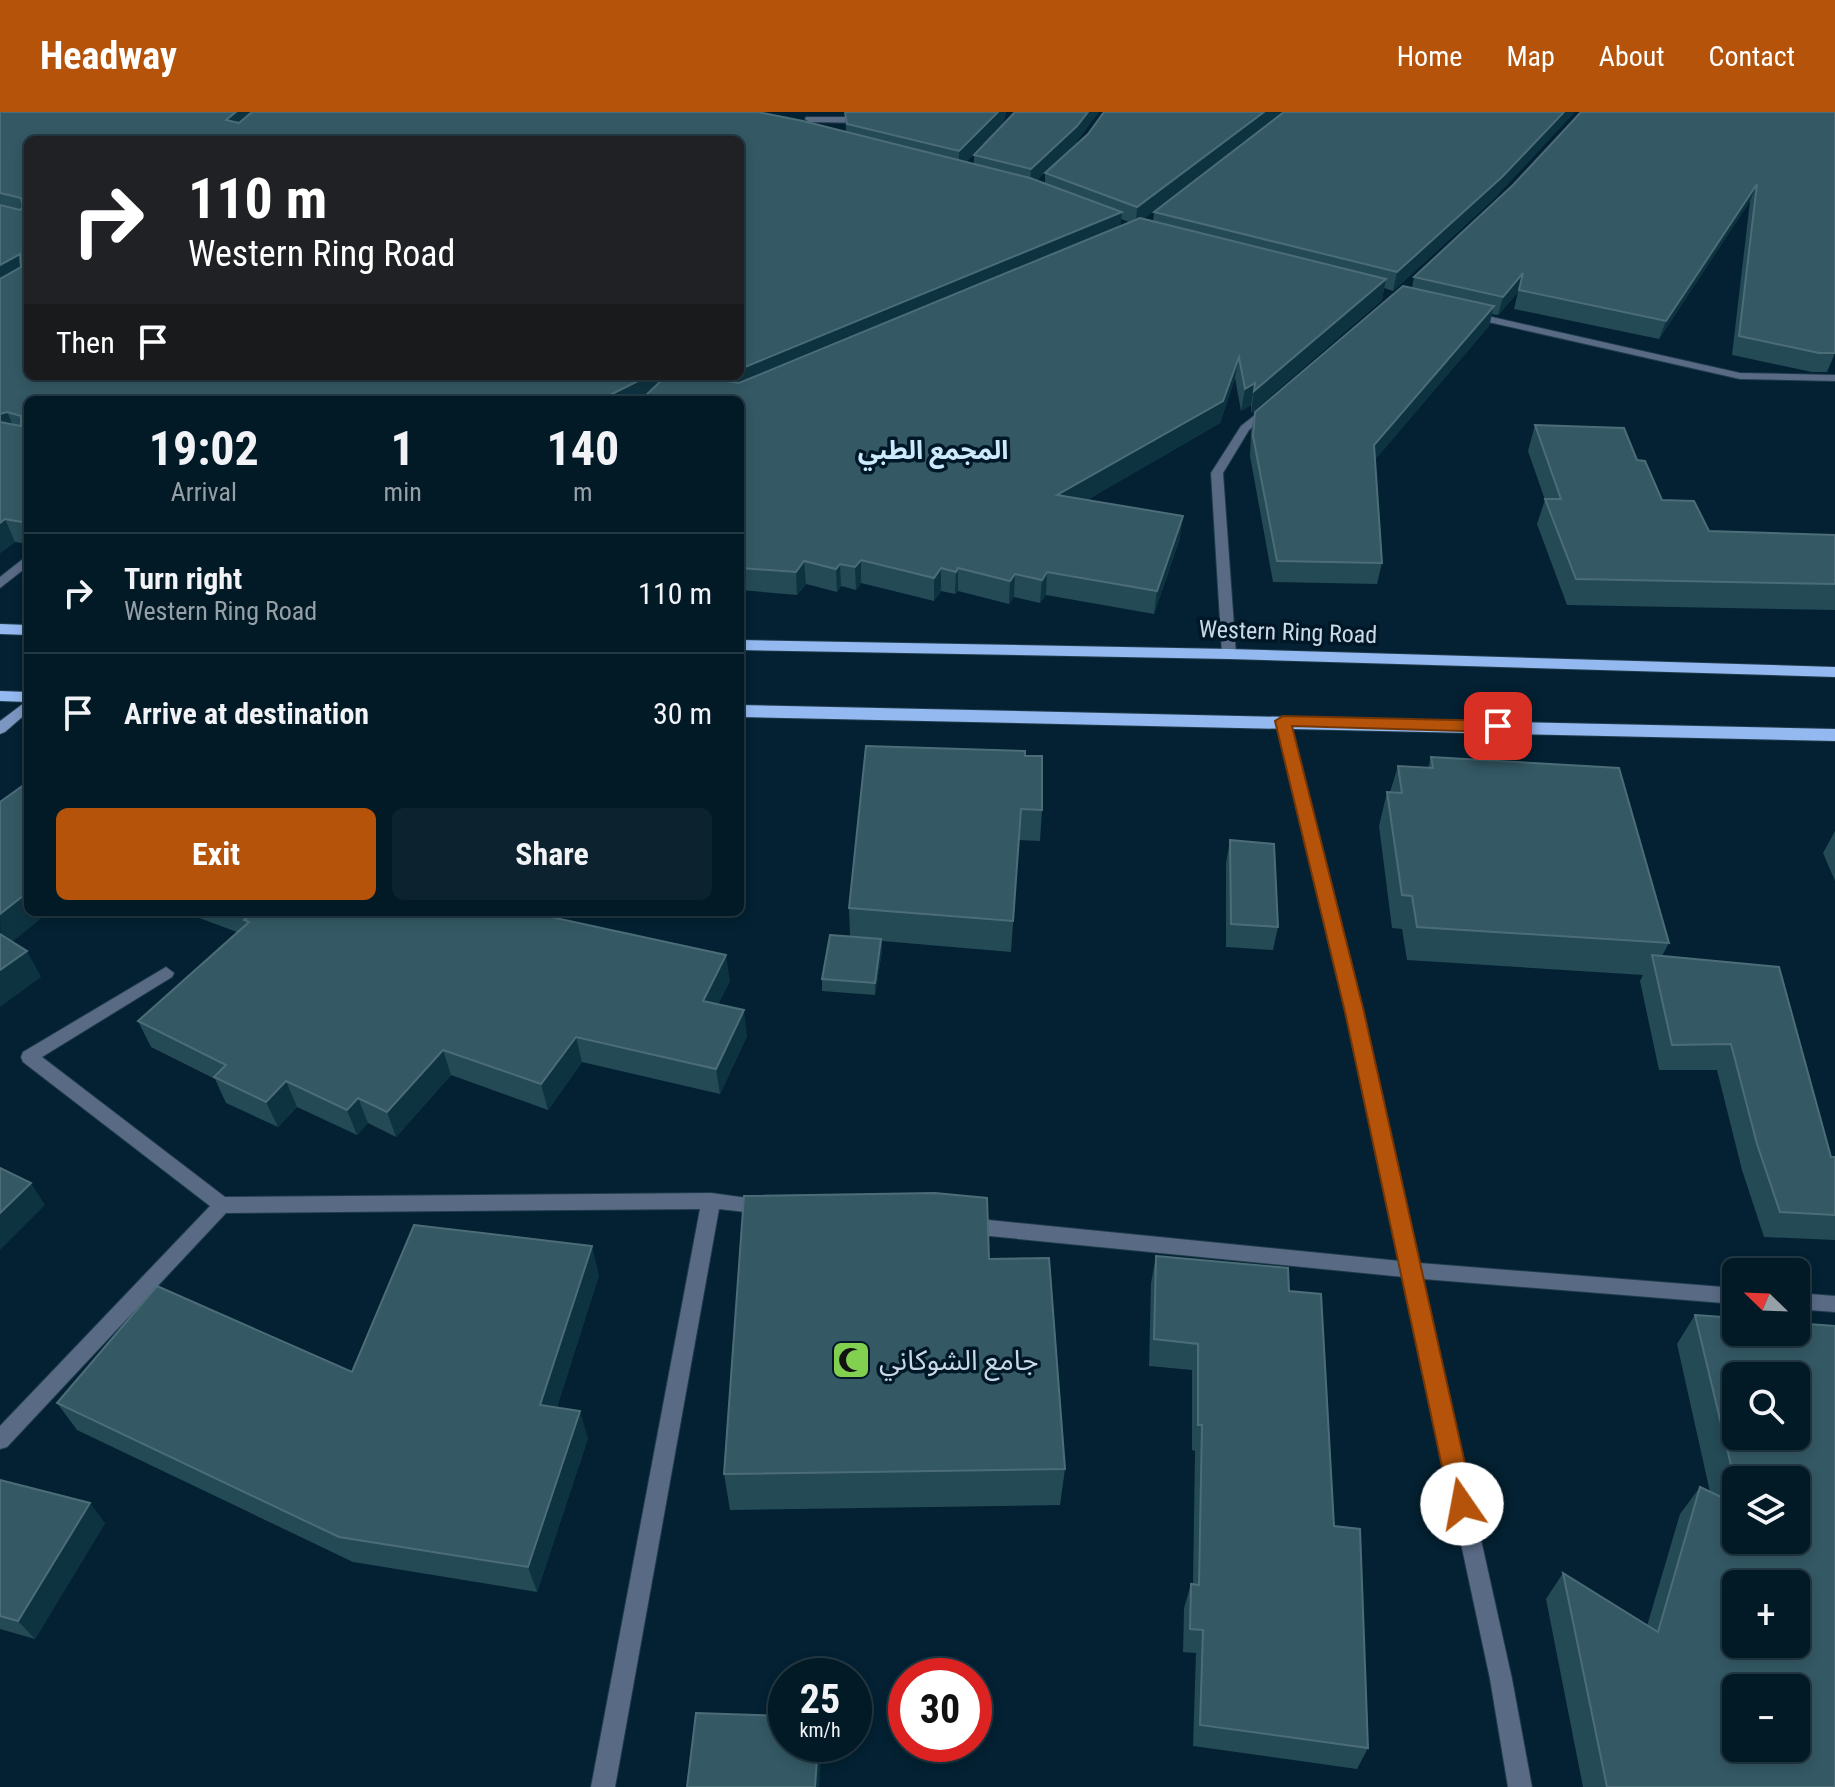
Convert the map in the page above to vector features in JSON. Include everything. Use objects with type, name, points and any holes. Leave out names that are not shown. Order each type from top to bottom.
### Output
[{"type":"main road","points":[[0,629],[24,630]]},
{"type":"main road","name":"Western Ring Road","points":[[744,645],[1229,654],[1835,672]]},
{"type":"main road","points":[[0,696],[24,697]]},
{"type":"main road","points":[[744,711],[1835,735]]},
{"type":"street","points":[[809,120],[870,120]]},
{"type":"street","points":[[1456,311],[1740,376],[1835,378]]},
{"type":"street","points":[[219,396],[238,380]]},
{"type":"street","points":[[1229,654],[1217,473],[1245,428],[1280,398]]},
{"type":"street","points":[[0,584],[24,563]]},
{"type":"street","points":[[0,729],[24,708]]},
{"type":"street","points":[[1283,721],[1355,1012],[1501,1679],[1520,1787]]},
{"type":"street","points":[[166,973],[29,1057],[222,1205],[711,1201],[775,1208]]},
{"type":"street","points":[[603,1787],[711,1201]]},
{"type":"street","points":[[0,1440],[222,1205]]},
{"type":"street","points":[[950,1225],[1411,1270],[1722,1295]]},
{"type":"street","points":[[1810,1302],[1835,1304]]},
{"type":"building","points":[[0,112],[236,112],[226,120],[239,123],[252,112],[758,112],[1030,178],[1122,212],[744,367],[744,136],[24,136],[24,380],[640,380],[608,396],[24,396],[24,522],[5,519],[0,523],[0,422],[21,426],[21,416],[7,412],[0,414],[0,279],[21,267],[20,254],[0,265],[0,205],[20,210],[23,207],[21,198],[0,193]]},
{"type":"building","points":[[845,112],[998,112],[959,151],[847,124]]},
{"type":"building","points":[[1015,112],[1088,112],[1031,169],[974,155]]},
{"type":"building","points":[[1104,112],[1264,112],[1137,207],[1045,173],[1088,134]]},
{"type":"building","points":[[1284,112],[1564,112],[1502,177],[1397,272],[1154,212]]},
{"type":"building","points":[[1581,112],[1835,112],[1835,353],[1819,353],[1739,336],[1757,184],[1666,321],[1519,290],[1523,273],[1503,297],[1414,277],[1513,185]]},
{"type":"building","points":[[1140,218],[1386,279],[1254,391],[1255,383],[1245,389],[1239,357],[1223,401],[1057,495],[1183,516],[1157,591],[1047,572],[1042,580],[1015,574],[1010,581],[958,568],[956,572],[941,568],[934,578],[861,560],[855,567],[840,564],[836,569],[804,561],[796,572],[744,568],[744,396],[645,396],[662,380],[726,380],[739,383]]},
{"type":"building","points":[[1403,286],[1494,306],[1374,445],[1382,563],[1277,561],[1253,436],[1255,412]]},
{"type":"building","points":[[1535,425],[1624,428],[1637,460],[1645,461],[1662,500],[1694,501],[1709,531],[1835,535],[1835,584],[1576,579],[1545,499],[1561,499]]},
{"type":"building","points":[[866,746],[1025,751],[1025,756],[1042,756],[1042,810],[1021,809],[1013,921],[849,908]]},
{"type":"building","points":[[1431,757],[1619,768],[1669,943],[1417,927],[1412,896],[1402,895],[1387,792],[1402,793],[1398,766],[1433,768]]},
{"type":"building","points":[[24,785],[24,895],[0,914],[0,802]]},
{"type":"building","points":[[1230,840],[1274,844],[1278,927],[1231,924]]},
{"type":"building","points":[[249,916],[546,916],[726,955],[703,1001],[744,1010],[716,1069],[576,1037],[541,1084],[443,1050],[387,1112],[358,1098],[347,1110],[286,1081],[266,1102],[214,1077],[226,1065],[138,1021],[249,922],[244,920]]},
{"type":"building","points":[[0,934],[27,951],[0,970]]},
{"type":"building","points":[[830,935],[881,939],[875,983],[822,979]]},
{"type":"building","points":[[1652,955],[1779,967],[1831,1157],[1835,1157],[1835,1215],[1780,1212],[1757,1144],[1731,1044],[1672,1045]]},
{"type":"building","points":[[0,1168],[31,1183],[0,1213]]},
{"type":"building","points":[[935,1193],[987,1198],[989,1259],[1049,1258],[1065,1469],[724,1474],[744,1196]]},
{"type":"building","points":[[414,1225],[592,1246],[540,1405],[580,1411],[528,1567],[339,1537],[57,1403],[157,1286],[352,1372]]},
{"type":"building","points":[[1156,1256],[1288,1268],[1289,1291],[1321,1294],[1334,1526],[1360,1529],[1368,1748],[1200,1725],[1203,1630],[1190,1629],[1191,1584],[1199,1585],[1202,1425],[1198,1425],[1198,1344],[1154,1339]]},
{"type":"building","points":[[1695,1315],[1722,1317],[1722,1346],[1810,1346],[1810,1324],[1835,1326],[1835,1787],[1607,1787],[1563,1573],[1658,1632],[1700,1487],[1722,1497],[1722,1554],[1810,1554],[1810,1466],[1731,1466],[1727,1450],[1810,1450],[1810,1362],[1722,1362],[1722,1428]]},
{"type":"building","points":[[0,1480],[90,1503],[18,1621],[0,1616]]},
{"type":"building","points":[[696,1713],[768,1715],[768,1762],[817,1762],[815,1787],[687,1787]]},
{"type":"place","name":"جامع الشوكاني","points":[[851,1360]]},
{"type":"district","name":"المجمع الطبي","points":[[933,450]]},
{"type":"route","points":[[1462,1504],[1355,1012],[1283,721],[1498,726]]}]
